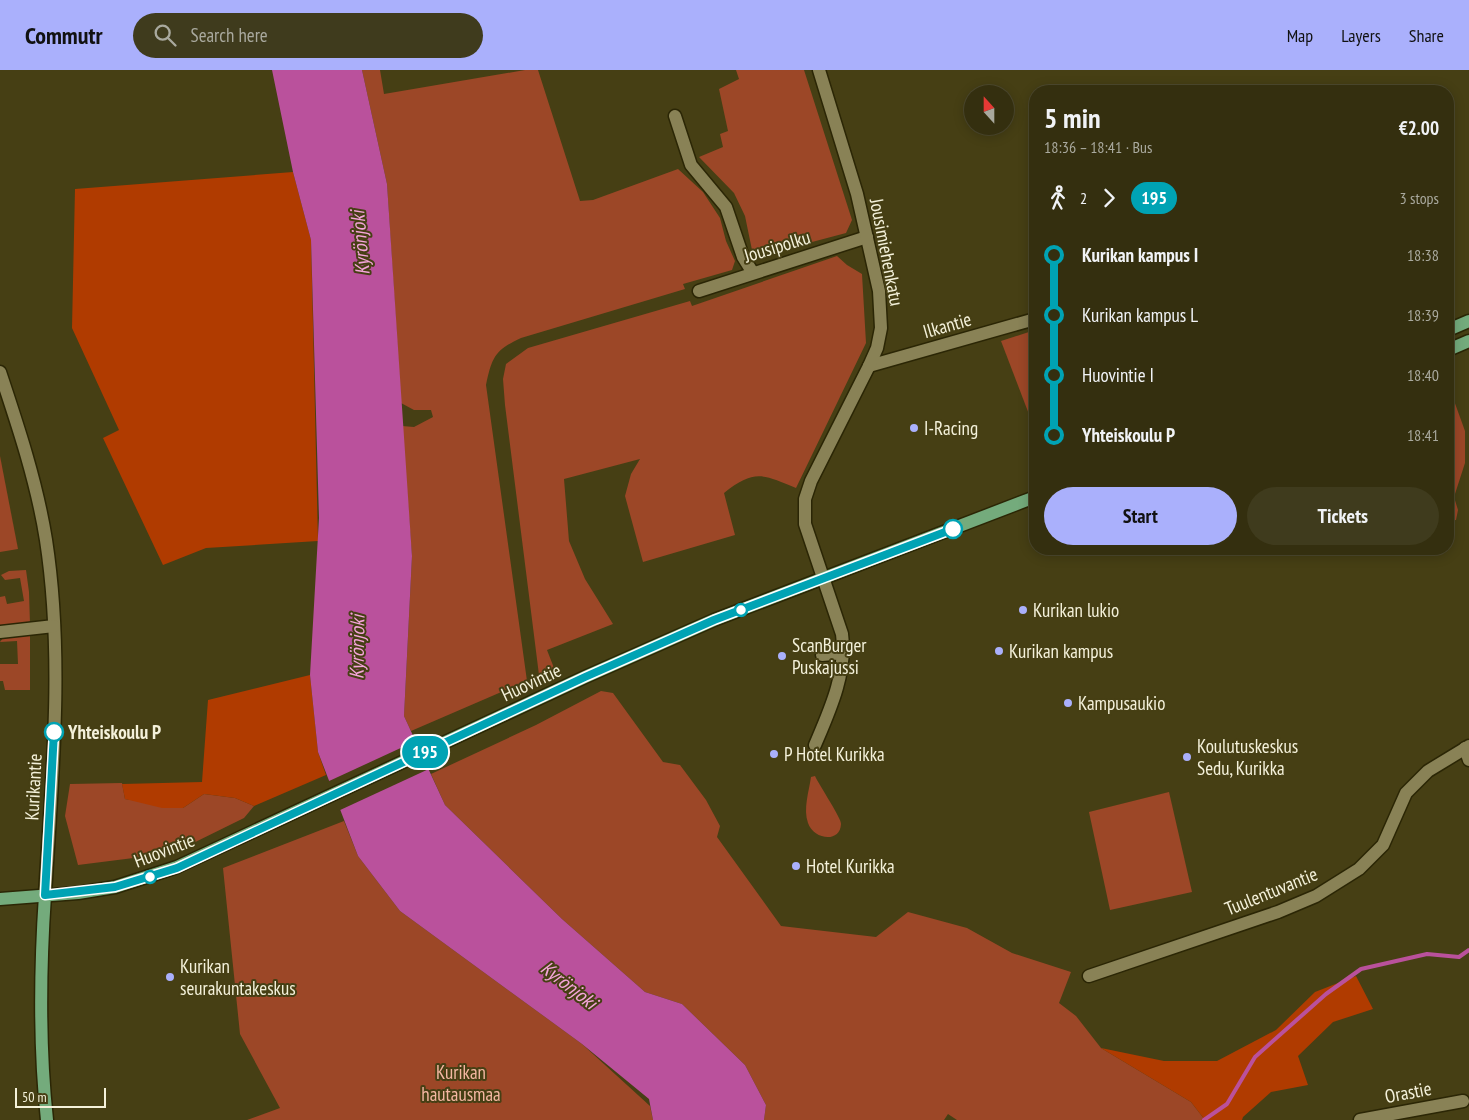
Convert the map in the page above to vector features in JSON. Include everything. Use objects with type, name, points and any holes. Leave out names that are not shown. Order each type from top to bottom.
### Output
[{"type":"main road","points":[[1454,327],[1469,321]]},
{"type":"main road","points":[[1454,348],[1469,342]]},
{"type":"main road","name":"Huovintie","points":[[0,898],[115,887],[177,868],[585,677],[714,620],[1029,499]]},
{"type":"main road","name":"Kurikantie","points":[[45,895],[42,937],[43,1071],[47,1120]]},
{"type":"street","name":"Jousimiehenkatu","points":[[815,745],[839,680],[844,653],[842,634],[804,524],[805,499],[811,481],[877,348],[881,328],[879,291],[857,194],[819,70]]},
{"type":"street","points":[[675,116],[691,166],[726,207],[743,257],[753,273]]},
{"type":"street","name":"Jousipolku","points":[[699,291],[867,237]]},
{"type":"street","name":"Ilkantie","points":[[869,366],[1029,322]]},
{"type":"street","name":"Kurikantie","points":[[0,372],[30,471],[46,537],[54,626],[55,723],[45,895]]},
{"type":"street","points":[[0,632],[54,626]]},
{"type":"street","points":[[822,655],[844,653]]},
{"type":"street","name":"Tuulentuvantie","points":[[1090,976],[1278,912],[1316,896],[1359,869],[1383,845],[1406,793],[1428,771],[1468,751]]},
{"type":"street","name":"Orastie","points":[[1360,1120],[1463,1101]]},
{"type":"green space","points":[[362,70],[380,70],[384,94],[525,70],[538,70],[580,201],[593,200],[678,169],[703,192],[720,218],[726,241],[735,261],[732,270],[683,284],[685,289],[521,338],[505,346],[496,356],[490,368],[486,385],[527,681],[411,731],[404,716],[412,556],[402,426],[414,427],[433,417],[431,410],[414,410],[401,403],[387,184]]},
{"type":"green space","points":[[736,70],[804,70],[852,220],[846,233],[763,255],[752,250],[745,216],[734,193],[699,157],[723,147],[720,134],[728,131],[719,89],[739,79]]},
{"type":"green space","points":[[837,256],[862,274],[866,343],[796,488],[767,477],[751,477],[743,480],[724,493],[735,535],[643,562],[625,496],[631,474],[640,459],[564,479],[569,541],[585,579],[613,624],[547,650],[554,668],[539,675],[505,405],[503,379],[506,364],[528,348],[690,301],[692,306]]},
{"type":"green space","points":[[1029,332],[1029,414],[1001,341]]},
{"type":"green space","points":[[1454,401],[1465,431],[1465,463],[1454,497]]},
{"type":"green space","points":[[0,456],[18,549],[0,552]]},
{"type":"green space","points":[[1454,497],[1458,510],[1456,520],[1454,520]]},
{"type":"green space","points":[[26,570],[30,624],[0,627],[0,597],[5,596],[7,604],[24,601],[20,578],[5,580],[1,575],[9,571]]},
{"type":"green space","points":[[30,633],[30,690],[5,690],[3,681],[0,681],[0,664],[18,664],[17,641],[0,642],[3,638]]},
{"type":"green space","points":[[601,691],[613,693],[663,762],[680,765],[706,800],[720,826],[717,837],[781,926],[876,937],[908,912],[967,928],[1012,953],[1071,972],[1059,1003],[1076,1016],[1101,1048],[1191,1102],[1205,1120],[957,1120],[948,1114],[944,1120],[764,1120],[766,1105],[745,1065],[682,1004],[645,992],[562,919],[445,805],[431,774],[536,725]]},
{"type":"green space","points":[[815,776],[841,824],[840,830],[831,837],[820,836],[815,833],[808,823],[806,812],[807,800],[811,777]]},
{"type":"green space","points":[[122,783],[125,799],[183,808],[204,794],[235,798],[254,806],[244,818],[173,853],[78,865],[65,816],[70,784]]},
{"type":"green space","points":[[1169,792],[1192,892],[1110,910],[1089,812]]},
{"type":"green space","name":"Kurikan hautausmaa","points":[[344,821],[358,856],[400,911],[582,1044],[650,1106],[653,1120],[247,1120],[280,1108],[240,1034],[223,868]]},
{"type":"shaded area","points":[[293,172],[311,240],[318,541],[206,548],[163,565],[103,438],[119,430],[72,328],[75,189]]},
{"type":"shaded area","points":[[310,675],[318,752],[326,775],[254,806],[235,798],[204,794],[183,808],[162,808],[125,799],[122,784],[202,782],[208,700]]},
{"type":"shaded area","points":[[1356,976],[1373,1009],[1333,1022],[1298,1056],[1308,1085],[1271,1092],[1242,1120],[1205,1120],[1191,1102],[1101,1048],[1164,1061],[1217,1061],[1276,1030],[1315,992]]},
{"type":"water","name":"Kyrönjoki","points":[[272,70],[362,70],[387,184],[412,556],[404,716],[445,805],[562,919],[645,992],[682,1004],[745,1065],[766,1105],[764,1120],[653,1120],[649,1099],[582,1044],[400,911],[358,856],[318,752],[310,675],[319,518],[311,240],[293,172]]},
{"type":"pier","points":[[418,740],[431,768],[338,811],[327,782]]},
{"type":"waterway","points":[[1204,1120],[1227,1104],[1255,1057],[1326,994],[1361,969],[1427,954],[1459,957],[1469,950]]},
{"type":"bus line","name":"195","points":[[54,732],[45,895],[78,893],[115,887],[177,868],[585,677],[714,620],[953,529]]},
{"type":"place","name":"I-Racing","points":[[914,428]]},
{"type":"place","name":"Kurikan lukio","points":[[1023,610]]},
{"type":"place","name":"Kurikan kampus","points":[[999,651]]},
{"type":"place","name":"ScanBurger Puskajussi","points":[[782,656]]},
{"type":"place","name":"Kampusaukio","points":[[1068,703]]},
{"type":"place","name":"Yhteiskoulu P","points":[[54,732]]},
{"type":"place","name":"P Hotel Kurikka","points":[[774,754]]},
{"type":"place","name":"Koulutuskeskus Sedu, Kurikka","points":[[1187,757]]},
{"type":"place","name":"Hotel Kurikka","points":[[796,866]]},
{"type":"place","name":"Kurikan seurakuntakeskus","points":[[170,977]]}]
